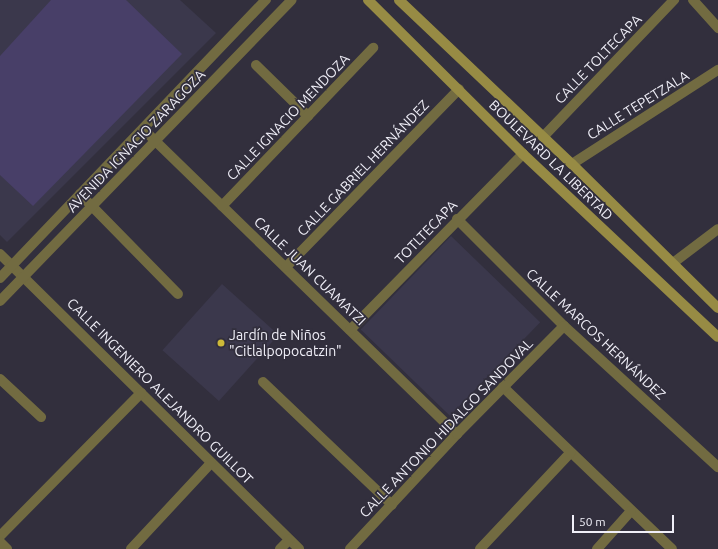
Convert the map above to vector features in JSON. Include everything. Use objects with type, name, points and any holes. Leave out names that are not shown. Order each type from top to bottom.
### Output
[{"type":"main road","name":"BOULEVARD LA LIBERTAD","points":[[368,0],[523,154],[718,337]]},
{"type":"main road","name":"BOULEVARD LA LIBERTAD","points":[[399,0],[572,164],[718,308]]},
{"type":"street","name":"AVENIDA IGNACIO ZARAGOZA","points":[[0,278],[266,0]]},
{"type":"street","name":"AVENIDA IGNACIO ZARAGOZA","points":[[0,302],[24,275],[292,0]]},
{"type":"street","name":"CALLE TOLTECAPA","points":[[543,137],[674,0]]},
{"type":"street","points":[[693,0],[718,28]]},
{"type":"street","points":[[229,39],[242,52]]},
{"type":"street","name":"CALLE IGNACIO MENDOZA","points":[[222,206],[373,48]]},
{"type":"street","points":[[256,65],[308,116]]},
{"type":"street","name":"CALLE TEPETZALA","points":[[572,164],[718,70]]},
{"type":"street","name":"CALLE GABRIEL HERNÁNDEZ","points":[[286,267],[459,89]]},
{"type":"street","name":"CALLE JUAN CUAMATZI","points":[[143,129],[457,434]]},
{"type":"street","name":"TOTLTECAPA","points":[[350,330],[457,219],[523,154]]},
{"type":"street","points":[[80,194],[178,294]]},
{"type":"street","name":"CALLE MARCOS HERNÁNDEZ","points":[[457,219],[564,326],[718,467]]},
{"type":"street","points":[[673,262],[718,229]]},
{"type":"street","name":"CALLE INGENIERO ALEJANDRO GUILLOT","points":[[0,254],[24,275],[288,540],[299,549]]},
{"type":"street","name":"CALLE ANTONIO HIDALGO SANDOVAL","points":[[350,549],[457,434],[564,326]]},
{"type":"street","points":[[0,379],[41,417]]},
{"type":"street","points":[[263,382],[392,505]]},
{"type":"street","points":[[503,387],[570,453],[672,549]]},
{"type":"street","points":[[0,536],[141,393]]},
{"type":"street","points":[[480,549],[570,453]]},
{"type":"street","points":[[131,549],[211,463]]},
{"type":"street","points":[[597,549],[631,511]]},
{"type":"street","points":[[280,549],[288,540]]},
{"type":"street","points":[[0,542],[7,549]]},
{"type":"shaded area","points":[[0,0],[180,0],[216,33],[7,242],[0,235]]},
{"type":"shaded area","points":[[51,0],[126,0],[182,54],[33,206],[0,175],[0,56]]},
{"type":"shaded area","points":[[451,236],[540,322],[450,416],[361,330]]},
{"type":"shaded area","name":"Jardín de Niños \"Citlalpopocatzin\"","points":[[222,284],[278,335],[219,401],[162,350]]},
{"type":"place","name":"Jardín de Niños \"Citlalpopocatzin\"","points":[[221,343]]}]
